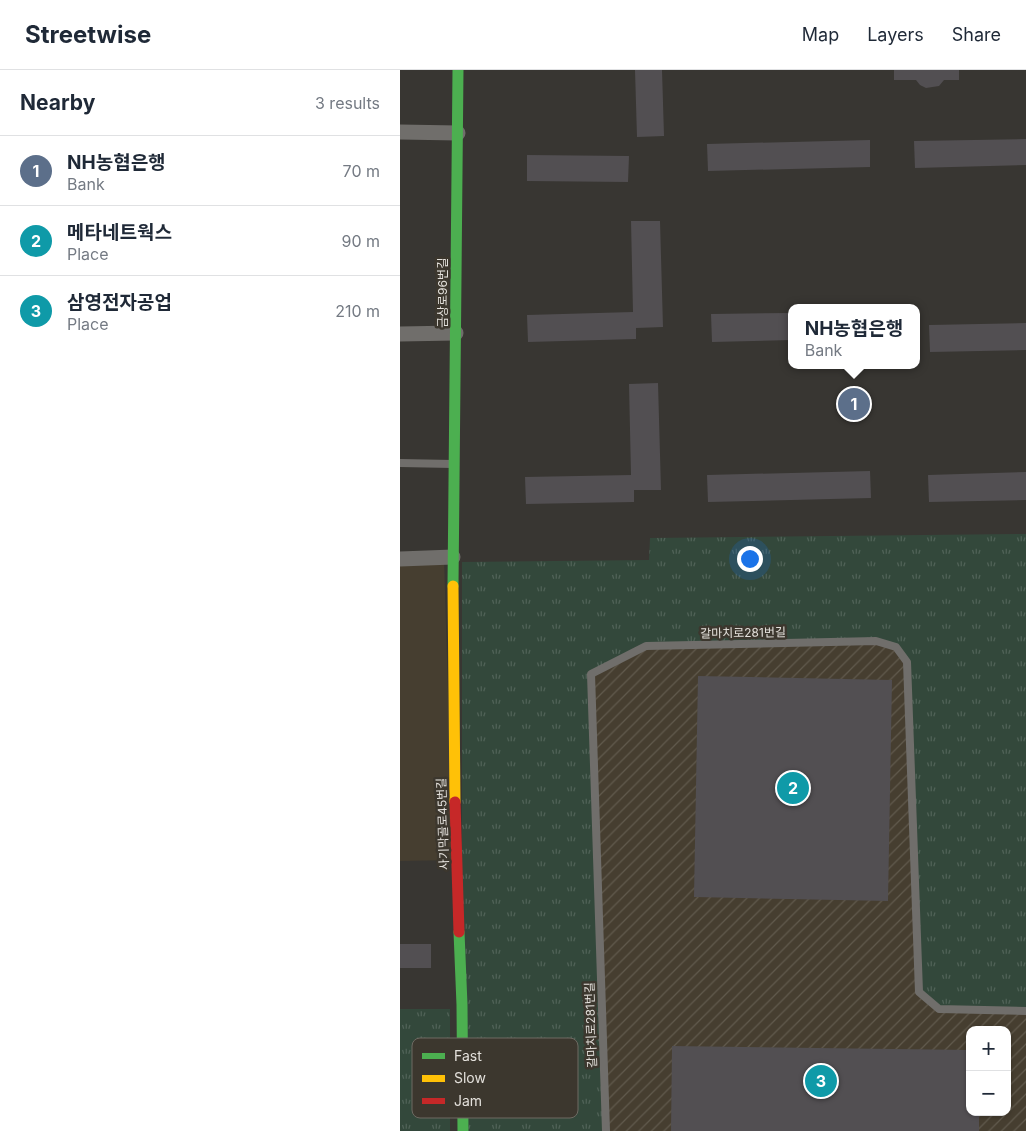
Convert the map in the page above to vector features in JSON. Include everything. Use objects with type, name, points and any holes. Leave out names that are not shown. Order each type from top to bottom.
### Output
[{"type":"street","name":"금상로96번길","points":[[453,516],[458,70]]},
{"type":"street","points":[[400,132],[458,132]]},
{"type":"street","points":[[400,334],[456,333]]},
{"type":"street","name":"사기막골로45번길","points":[[453,516],[454,782],[462,1038]]},
{"type":"street","points":[[400,559],[453,557]]},
{"type":"street","name":"사기막골로45번길","points":[[463,1118],[463,1131]]},
{"type":"lane","points":[[400,463],[453,464]]},
{"type":"lane","name":"갈마치로281번길","points":[[606,1131],[591,674],[646,646],[876,641],[896,648],[907,662],[919,992],[939,1009],[1026,1011]]},
{"type":"shaded area","points":[[444,558],[453,860],[400,861],[400,559]]},
{"type":"shaded area","points":[[875,641],[896,647],[907,662],[1026,1009],[1026,1131],[606,1131],[591,674],[646,646]]},
{"type":"green space","points":[[1026,534],[1026,1009],[939,1009],[919,992],[907,662],[896,648],[875,641],[646,646],[591,675],[606,1131],[462,1131],[462,1118],[578,1118],[578,1038],[462,1038],[462,562],[649,560],[650,538]]},
{"type":"green space","points":[[400,1009],[450,1009],[450,1038],[412,1038],[412,1118],[450,1118],[450,1131],[400,1131]]},
{"type":"building","points":[[635,70],[662,70],[664,136],[637,137]]},
{"type":"building","points":[[894,70],[959,70],[959,80],[944,80],[939,86],[926,88],[916,80],[894,80]]},
{"type":"building","points":[[1026,139],[1026,165],[915,168],[914,141]]},
{"type":"building","points":[[870,140],[870,167],[708,171],[707,144]]},
{"type":"building","points":[[527,155],[629,156],[628,182],[527,181]]},
{"type":"building","points":[[631,221],[660,221],[663,327],[636,328],[636,339],[528,342],[527,315],[633,312]]},
{"type":"building","points":[[788,313],[788,340],[712,342],[711,314]]},
{"type":"building","points":[[1026,323],[1026,350],[930,352],[929,325]]},
{"type":"building","points":[[658,383],[661,490],[634,490],[634,502],[526,504],[525,477],[631,475],[629,384]]},
{"type":"building","points":[[870,471],[871,498],[708,502],[707,475]]},
{"type":"building","points":[[1026,472],[1026,500],[929,502],[928,475]]},
{"type":"building","points":[[698,676],[892,680],[888,901],[694,897]]},
{"type":"building","points":[[400,944],[431,944],[431,968],[400,968]]},
{"type":"building","points":[[672,1046],[966,1050],[966,1116],[979,1116],[979,1131],[671,1131]]},
{"type":"traffic: fast","points":[[453,586],[458,70]]},
{"type":"traffic: fast","points":[[459,932],[462,1038]]},
{"type":"traffic: fast","points":[[463,1118],[463,1131]]},
{"type":"traffic: slow","points":[[453,586],[455,802]]},
{"type":"traffic: jam","points":[[455,802],[459,932]]},
{"type":"place","name":"NH농협은행","points":[[854,404]]},
{"type":"place","name":"메타네트웍스","points":[[793,788]]},
{"type":"place","name":"삼영전자공업","points":[[821,1081]]}]
